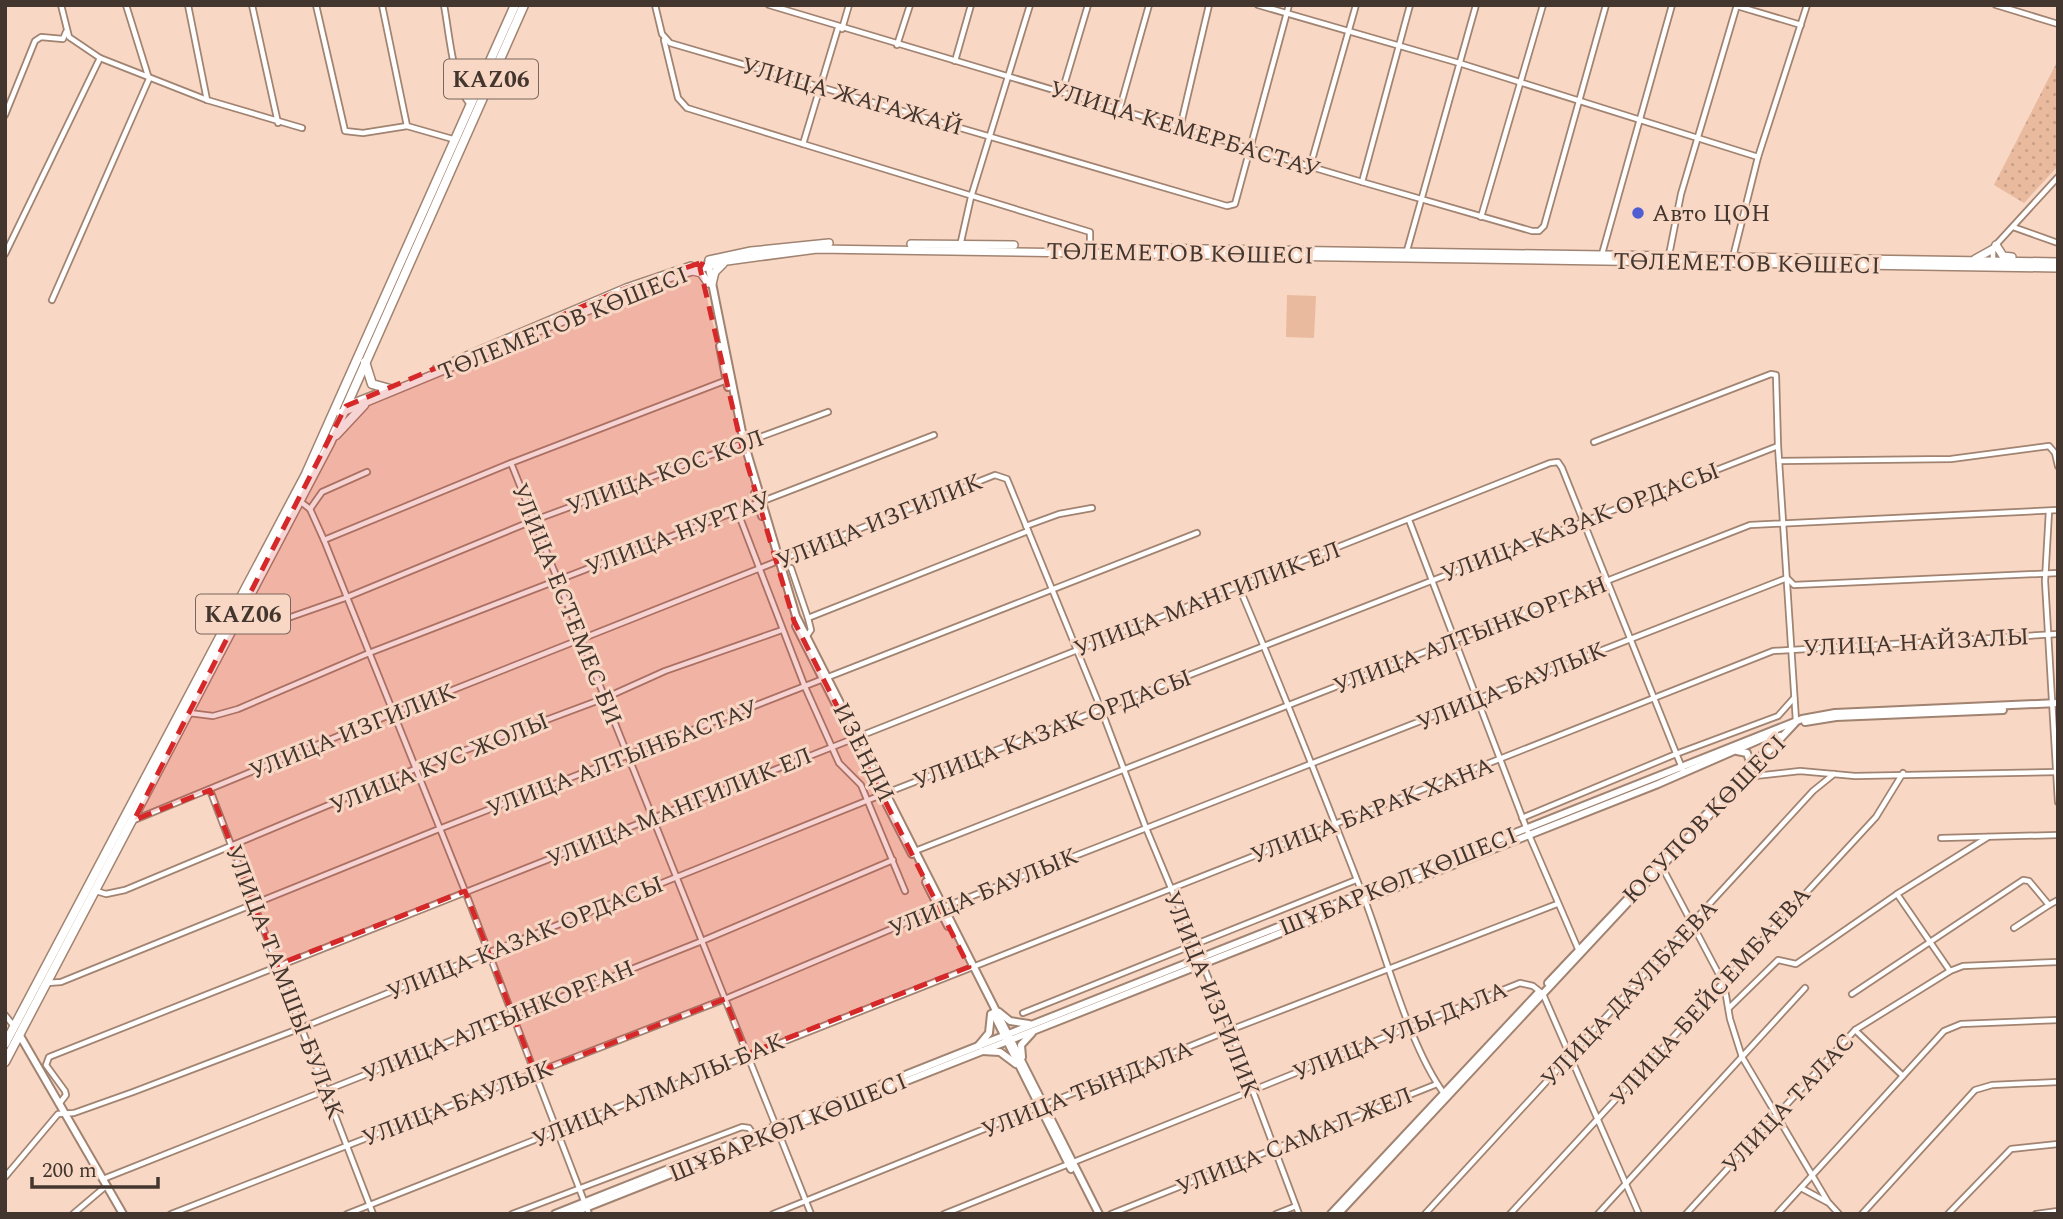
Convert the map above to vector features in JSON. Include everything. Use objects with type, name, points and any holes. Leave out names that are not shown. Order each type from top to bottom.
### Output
[{"type":"highway","name":"KАZ06","points":[[5,1044],[365,361],[458,141],[470,104],[515,5]]},
{"type":"highway","name":"KАZ06","points":[[5,1062],[245,610],[330,443],[339,411],[458,141],[524,5]]},
{"type":"highway","points":[[365,361],[367,375],[372,384],[390,389]]},
{"type":"highway","points":[[330,443],[364,405]]},
{"type":"main road","name":"ТӨЛЕМЕТОВ КӨШЕСІ","points":[[339,411],[626,288],[751,251],[817,244],[1972,260],[2058,268]]},
{"type":"main road","name":"ТӨЛЕМЕТОВ КӨШЕСІ","points":[[339,411],[364,405],[595,306],[706,264],[817,249],[1090,247],[1586,261],[1993,264],[2058,262]]},
{"type":"main road","points":[[1972,260],[1995,247],[2005,257],[2036,262]]},
{"type":"main road","points":[[1586,261],[1602,254]]},
{"type":"main road","points":[[685,272],[698,271],[710,284],[715,272],[727,261]]},
{"type":"street","points":[[52,300],[149,79],[126,5]]},
{"type":"street","points":[[188,5],[207,100]]},
{"type":"street","points":[[252,5],[278,123]]},
{"type":"street","points":[[316,5],[341,126],[345,131],[363,133],[407,126],[458,141]]},
{"type":"street","points":[[382,5],[407,126]]},
{"type":"street","points":[[444,5],[459,79],[464,97],[470,104]]},
{"type":"street","points":[[506,5],[509,17]]},
{"type":"street","points":[[655,5],[678,98],[687,108],[1090,232],[1090,247]]},
{"type":"street","name":"УЛИЦА КЕМЕРБАСТАУ","points":[[769,5],[897,46],[1532,231],[1539,231],[1544,226],[1581,100]]},
{"type":"street","points":[[785,12],[787,5]]},
{"type":"street","points":[[803,145],[849,5]]},
{"type":"street","points":[[897,46],[909,5]]},
{"type":"street","points":[[955,61],[971,5]]},
{"type":"street","points":[[960,247],[971,197],[1030,5]]},
{"type":"street","points":[[1062,92],[1088,5]]},
{"type":"street","points":[[1119,111],[1149,5]]},
{"type":"street","points":[[1180,128],[1209,5]]},
{"type":"street","points":[[1258,5],[1459,63],[1581,100],[1697,140],[1758,156]]},
{"type":"street","points":[[1251,148],[1289,5]]},
{"type":"street","points":[[1310,167],[1356,5]]},
{"type":"street","points":[[1362,182],[1410,5]]},
{"type":"street","points":[[1406,254],[1476,5]]},
{"type":"street","points":[[1481,217],[1543,5]]},
{"type":"street","points":[[1581,100],[1606,5]]},
{"type":"street","points":[[1602,254],[1672,5]]},
{"type":"street","points":[[1669,255],[1697,140],[1737,5],[1801,25]]},
{"type":"street","points":[[1733,257],[1758,156],[1807,5]]},
{"type":"street","points":[[1996,5],[2058,24]]},
{"type":"street","points":[[5,116],[35,41],[41,37],[63,39],[66,31],[61,6]]},
{"type":"street","points":[[66,31],[100,58],[149,79],[278,123],[302,128]]},
{"type":"street","name":"УЛИЦА ЖАГАЖАЙ","points":[[664,40],[1227,206],[1235,204],[1251,148]]},
{"type":"street","points":[[5,254],[100,58]]},
{"type":"street","points":[[1993,264],[1995,247],[2055,185],[2058,177]]},
{"type":"street","points":[[2013,227],[2058,243]]},
{"type":"street","name":"ИЗЕНДИ","points":[[706,264],[742,443],[804,638],[1097,1214]]},
{"type":"street","points":[[1594,442],[1771,374],[1776,375],[1794,723]]},
{"type":"street","points":[[324,540],[511,463],[729,380]]},
{"type":"street","name":"УЛИЦА КОС КОЛ","points":[[245,610],[268,625],[345,598],[533,521],[828,412]]},
{"type":"street","name":"УЛИЦА НУРТАУ","points":[[188,713],[213,716],[238,709],[369,653],[934,435]]},
{"type":"street","name":"УЛИЦА КАЗАК ОРДАСЫ","points":[[5,1177],[58,1114],[74,1113],[301,1028],[883,794],[1264,647],[1429,579],[1778,446]]},
{"type":"street","points":[[1779,461],[1951,458],[2049,446],[2055,453],[2058,466]]},
{"type":"street","name":"УЛИЦА МАНГИЛИК ЕЛ","points":[[59,1104],[66,1095],[46,1065],[48,1057],[854,737],[1558,462],[1583,522]]},
{"type":"street","name":"УЛИЦА ЕСТЕМЕС БИ","points":[[511,463],[811,1214]]},
{"type":"street","points":[[310,509],[322,492],[367,472]]},
{"type":"street","name":"УЛИЦА ИЗГИЛИК","points":[[134,820],[392,714],[995,475],[1007,479],[1230,1030],[1250,1091],[1298,1214]]},
{"type":"street","points":[[301,502],[310,509],[324,540],[345,598],[465,891],[486,953],[586,1208]]},
{"type":"street","points":[[808,618],[1059,514],[1092,508]]},
{"type":"street","points":[[737,510],[805,687],[839,763],[857,779],[868,801],[905,891]]},
{"type":"street","name":"УЛИЦА АЛТЫНКОРГАН","points":[[913,852],[1750,525],[2058,510]]},
{"type":"street","points":[[2049,511],[2046,573],[2058,802]]},
{"type":"street","points":[[1409,520],[1429,579],[1522,818],[1580,952]]},
{"type":"street","points":[[1583,522],[1683,770]]},
{"type":"street","name":"УЛИЦА АЛТЫНБАСТАУ","points":[[47,983],[61,982],[439,829],[1198,533]]},
{"type":"street","points":[[791,568],[811,630],[804,638]]},
{"type":"street","points":[[1787,578],[1794,585],[2058,573]]},
{"type":"street","name":"УЛИЦА БАУЛЫК","points":[[171,1214],[725,999],[941,908],[1478,701],[1628,638],[1787,578]]},
{"type":"street","name":"УЛИЦА САМАЛ ЖЕЛ","points":[[1238,587],[1335,824],[1411,1026],[1437,1084],[1446,1096]]},
{"type":"street","name":"УЛИЦА КУС ЖОЛЫ","points":[[96,891],[115,893],[233,848],[415,769],[605,698],[664,671],[782,630]]},
{"type":"street","name":"УЛИЦА НАЙЗАЛЫ","points":[[1773,651],[2058,634]]},
{"type":"street","name":"УЛИЦА БАРАК ХАНА","points":[[971,966],[1773,651]]},
{"type":"street","points":[[1522,818],[1676,754],[1778,716],[1794,698]]},
{"type":"street","name":"ШҰБАРКӨЛ КӨШЕСІ","points":[[570,1214],[776,1129],[1528,833],[1794,723],[1835,713],[2055,705]]},
{"type":"street","name":"ШҰБАРКӨЛ КӨШЕСІ","points":[[1683,770],[1731,752],[1794,723]]},
{"type":"street","name":"ЮСУПОВ КӨШЕСІ","points":[[1662,865],[1751,765],[1794,723]]},
{"type":"street","name":"ЮСУПОВ КӨШЕСІ","points":[[1338,1214],[1794,723]]},
{"type":"street","points":[[1731,752],[1746,753],[1751,765]]},
{"type":"street","points":[[1746,777],[1800,771],[1835,774],[2056,772]]},
{"type":"street","name":"УЛИЦА БЕЙСЕМБАЕВА","points":[[1510,1214],[1876,817],[1903,773]]},
{"type":"street","name":"УЛИЦА ДАУЛБАЕВА","points":[[1425,1214],[1813,791],[1835,774]]},
{"type":"street","name":"УЛИЦА ТАМШЫ БУЛАК","points":[[210,790],[373,1214]]},
{"type":"street","points":[[1941,838],[2058,835]]},
{"type":"street","points":[[1728,1009],[1778,960],[1793,964],[1801,961],[1897,894],[1988,837]]},
{"type":"street","name":"УЛИЦА АЛТЫНКОРГАН","points":[[102,1179],[512,1014],[702,941],[893,860]]},
{"type":"street","points":[[1662,865],[1724,984],[1742,1058],[1774,1116],[1828,1202],[1839,1214]]},
{"type":"street","points":[[1023,1013],[1356,880]]},
{"type":"street","points":[[1852,994],[2023,880],[2029,881],[2049,905]]},
{"type":"street","points":[[1897,894],[1950,971]]},
{"type":"street","points":[[2014,928],[2058,900]]},
{"type":"street","name":"УЛИЦА ТЫНДАЛА","points":[[773,1214],[874,1171],[944,1147],[1230,1030],[1557,904]]},
{"type":"street","name":"УЛИЦА ТАЛАС","points":[[1686,1214],[1855,1030],[1950,971],[1963,967],[2058,962]]},
{"type":"street","name":"УЛИЦА АЛМАЛЫ БАК","points":[[347,1214],[971,966]]},
{"type":"street","name":"УЛИЦА УЛЫ ДАЛА","points":[[944,1214],[1520,983],[1542,993]]},
{"type":"street","points":[[1598,1214],[1805,988]]},
{"type":"street","points":[[1542,993],[1639,1214]]},
{"type":"street","points":[[975,1050],[989,1033],[992,1008],[1010,1021],[1039,1025]]},
{"type":"street","points":[[5,1015],[20,1035],[123,1214]]},
{"type":"street","points":[[1777,1214],[1951,1026],[2058,1020]]},
{"type":"street","points":[[1023,1070],[1021,1045],[1039,1025]]},
{"type":"street","points":[[1855,1030],[1903,1076]]},
{"type":"street","points":[[975,1050],[1000,1052],[1023,1070]]},
{"type":"street","points":[[1861,1214],[1975,1090],[1992,1085],[2058,1082]]},
{"type":"street","name":"УЛИЦА САМАЛ ЖЕЛ","points":[[1111,1214],[1437,1084]]},
{"type":"street","name":"ЮСУПОВ КӨШЕСІ","points":[[1331,1214],[1446,1096]]},
{"type":"street","name":"ШҰБАРКӨЛ КӨШЕСІ","points":[[513,1214],[578,1187],[746,1126],[754,1135]]},
{"type":"street","name":"ШҰБАРКӨЛ КӨШЕСІ","points":[[555,1214],[586,1208],[754,1135],[776,1129]]},
{"type":"street","points":[[1948,1214],[2011,1149],[2058,1144]]},
{"type":"street","points":[[73,1214],[106,1186]]},
{"type":"street","points":[[1801,1188],[1828,1202]]},
{"type":"street","points":[[1276,1214],[1296,1206]]},
{"type":"street","points":[[2036,1214],[2058,1211]]},
{"type":"highlighted area","points":[[703,262],[700,268],[741,443],[794,621],[969,967],[747,1054],[725,999],[535,1073],[465,891],[277,965],[210,790],[134,820],[346,406],[626,288]]},
{"type":"shaded area","points":[[2058,60],[2058,166],[2024,203],[1994,185]]},
{"type":"shaded area","points":[[1287,295],[1316,296],[1314,338],[1286,337]]},
{"type":"place","name":"Авто ЦОН","points":[[1638,213]]}]
